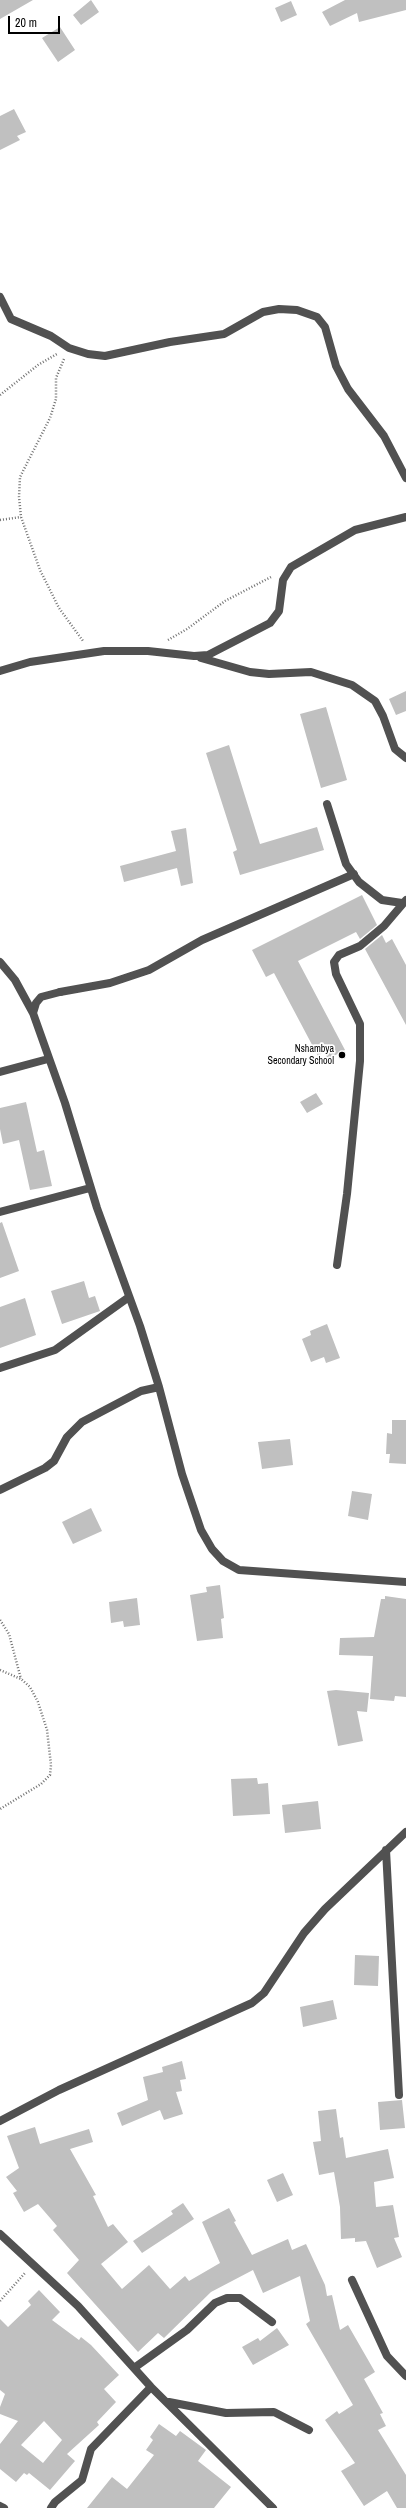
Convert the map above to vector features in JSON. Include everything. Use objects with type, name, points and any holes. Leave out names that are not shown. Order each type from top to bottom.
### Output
[{"type":"street","points":[[0,298],[11,319]]},
{"type":"street","points":[[0,313],[51,336],[69,348],[88,354],[104,356],[170,342],[224,334],[263,312],[279,309],[297,310],[316,317],[325,327],[336,366],[348,389],[384,436],[406,478]]},
{"type":"street","points":[[194,656],[208,655],[270,623],[279,611],[283,580],[291,567],[355,530],[406,518]]},
{"type":"street","points":[[0,671],[30,662],[104,651],[148,651],[194,656],[250,672],[269,674],[311,672],[352,685],[375,701],[383,716],[395,749],[406,758]]},
{"type":"street","points":[[327,804],[335,835],[346,864],[374,896],[382,900],[404,902]]},
{"type":"street","points":[[33,1013],[36,1003],[41,997],[110,983],[149,970],[202,940],[354,874]]},
{"type":"street","points":[[337,1265],[347,1194],[360,1054],[360,1024],[336,974],[334,962],[339,955],[360,946],[384,926],[404,902]]},
{"type":"street","points":[[0,962],[15,980],[33,1013],[48,1059],[65,1103],[90,1188],[159,1387],[182,1474],[201,1530],[223,1562],[239,1570],[406,1582]]},
{"type":"street","points":[[0,1072],[48,1059]]},
{"type":"street","points":[[0,1212],[90,1188]]},
{"type":"street","points":[[0,1368],[55,1350],[129,1297]]},
{"type":"street","points":[[0,1490],[45,1468],[54,1461],[67,1437],[82,1422],[141,1391],[159,1387]]},
{"type":"street","points":[[0,2121],[59,2090],[252,2003],[264,1993],[304,1933],[325,1909],[406,1832]]},
{"type":"street","points":[[386,1850],[399,2095]]},
{"type":"street","points":[[0,2234],[78,2306],[151,2387],[169,2402],[273,2508]]},
{"type":"street","points":[[352,2280],[387,2356],[406,2376]]},
{"type":"street","points":[[134,2368],[188,2330],[215,2303],[227,2298],[240,2298],[272,2322]]},
{"type":"street","points":[[51,2508],[55,2502],[82,2480],[91,2449],[151,2387]]},
{"type":"street","points":[[169,2402],[226,2413],[274,2412],[309,2430]]},
{"type":"street","points":[[0,2506],[4,2508]]},
{"type":"path","points":[[0,395],[38,365],[69,348]]},
{"type":"path","points":[[69,348],[56,378],[56,398],[50,418],[20,477],[21,517],[40,570],[66,620],[83,641],[104,651]]},
{"type":"path","points":[[0,520],[21,517]]},
{"type":"path","points":[[148,651],[187,629],[225,601],[291,567]]},
{"type":"path","points":[[0,1620],[9,1634],[21,1679]]},
{"type":"path","points":[[0,1670],[21,1679],[30,1687],[42,1713],[47,1730],[50,1775],[41,1784],[0,1809]]},
{"type":"path","points":[[0,2301],[32,2263]]},
{"type":"building","points":[[0,0],[33,0],[0,19]]},
{"type":"building","points":[[91,0],[99,12],[81,25],[73,15]]},
{"type":"building","points":[[345,0],[406,0],[406,10],[359,22],[357,13],[330,26],[322,12]]},
{"type":"building","points":[[291,1],[297,15],[281,22],[275,8]]},
{"type":"building","points":[[60,27],[75,50],[58,62],[42,38]]},
{"type":"building","points":[[14,109],[26,132],[17,136],[20,140],[0,150],[0,116]]},
{"type":"building","points":[[406,691],[406,711],[396,715],[389,699]]},
{"type":"building","points":[[326,707],[347,780],[321,788],[300,714]]},
{"type":"building","points":[[229,745],[260,844],[317,827],[324,850],[240,875],[233,852],[237,850],[206,753]]},
{"type":"building","points":[[186,828],[193,883],[181,886],[177,868],[124,882],[120,866],[176,851],[171,831]]},
{"type":"building","points":[[362,895],[377,925],[360,939],[356,932],[298,961],[345,1050],[328,1059],[324,1052],[318,1056],[274,973],[266,977],[252,950]]},
{"type":"building","points":[[382,935],[386,943],[392,939],[406,965],[406,1025],[365,949]]},
{"type":"building","points":[[316,1093],[323,1104],[307,1113],[300,1102]]},
{"type":"building","points":[[26,1102],[37,1152],[44,1150],[52,1186],[30,1190],[19,1140],[3,1144],[0,1129],[0,1108]]},
{"type":"building","points":[[2,1222],[19,1271],[0,1278],[0,1223]]},
{"type":"building","points":[[84,1281],[89,1298],[95,1296],[100,1311],[62,1324],[51,1291]]},
{"type":"building","points":[[25,1298],[36,1335],[0,1348],[0,1307]]},
{"type":"building","points":[[327,1324],[340,1358],[326,1363],[324,1357],[311,1362],[302,1339],[311,1335],[310,1331]]},
{"type":"building","points":[[392,1420],[406,1420],[406,1464],[389,1463],[390,1454],[386,1454],[387,1433],[392,1434]]},
{"type":"building","points":[[290,1439],[293,1465],[262,1469],[258,1442]]},
{"type":"building","points":[[352,1491],[372,1494],[368,1520],[348,1516]]},
{"type":"building","points":[[91,1508],[102,1531],[73,1544],[62,1522]]},
{"type":"building","points":[[220,1585],[224,1618],[221,1619],[223,1638],[197,1641],[190,1595],[207,1592],[206,1587]]},
{"type":"building","points":[[385,1596],[406,1599],[406,1697],[395,1696],[394,1701],[370,1699],[373,1656],[339,1655],[340,1638],[374,1637],[381,1599],[385,1599]]},
{"type":"building","points":[[137,1598],[140,1625],[124,1627],[123,1621],[111,1623],[109,1602]]},
{"type":"building","points":[[336,1690],[369,1693],[367,1712],[357,1711],[363,1741],[338,1746],[327,1691]]},
{"type":"building","points":[[257,1778],[258,1784],[268,1783],[270,1814],[233,1816],[231,1779]]},
{"type":"building","points":[[318,1801],[321,1829],[285,1833],[282,1805]]},
{"type":"building","points":[[355,1955],[379,1956],[378,1986],[354,1985]]},
{"type":"building","points":[[333,2000],[337,2019],[303,2027],[300,2007]]},
{"type":"building","points":[[182,2061],[186,2079],[180,2080],[182,2091],[176,2092],[183,2114],[164,2120],[160,2110],[122,2126],[117,2113],[148,2100],[143,2077],[163,2072],[162,2067]]},
{"type":"building","points":[[402,2100],[405,2128],[380,2130],[378,2102]]},
{"type":"building","points":[[336,2109],[340,2138],[343,2137],[346,2158],[388,2149],[394,2178],[374,2182],[376,2207],[393,2205],[399,2237],[394,2238],[402,2257],[377,2268],[366,2241],[355,2242],[355,2238],[341,2239],[340,2207],[334,2172],[319,2175],[313,2142],[321,2141],[318,2111]]},
{"type":"building","points":[[35,2127],[40,2144],[89,2129],[93,2142],[70,2149],[96,2195],[93,2196],[108,2227],[113,2224],[128,2242],[101,2264],[122,2289],[149,2265],[170,2289],[185,2276],[189,2281],[220,2263],[202,2222],[229,2208],[236,2221],[234,2222],[252,2255],[288,2239],[292,2250],[306,2244],[325,2285],[327,2296],[332,2295],[340,2330],[348,2325],[375,2372],[364,2379],[383,2413],[380,2414],[386,2426],[378,2430],[406,2475],[406,2508],[397,2508],[387,2491],[364,2506],[341,2471],[355,2463],[325,2420],[337,2411],[339,2414],[353,2405],[306,2324],[310,2321],[300,2276],[263,2293],[253,2270],[211,2292],[164,2338],[158,2333],[138,2352],[67,2273],[79,2260],[53,2230],[57,2226],[38,2204],[24,2212],[13,2193],[17,2191],[6,2177],[19,2168],[7,2136]]},
{"type":"building","points":[[283,2173],[293,2195],[277,2202],[267,2180]]},
{"type":"building","points":[[183,2203],[194,2219],[142,2253],[133,2241],[173,2214],[171,2211]]},
{"type":"building","points":[[39,2290],[60,2312],[52,2320],[79,2340],[81,2337],[91,2345],[119,2375],[104,2389],[116,2402],[97,2422],[99,2425],[67,2454],[75,2461],[50,2490],[29,2473],[27,2475],[24,2473],[16,2482],[0,2469],[0,2444],[18,2421],[0,2414],[0,2407],[5,2394],[0,2390],[0,2319],[8,2327],[31,2305],[28,2301]],"holes":[[[44,2421],[62,2440],[43,2463],[21,2445]]]},
{"type":"building","points":[[277,2328],[289,2345],[253,2365],[242,2347],[258,2338],[260,2341]]},
{"type":"building","points":[[159,2424],[176,2436],[180,2431],[206,2450],[198,2461],[231,2487],[214,2508],[87,2508],[112,2477],[127,2489],[154,2455],[146,2450],[153,2440],[150,2437]]},
{"type":"place","name":"Nshambya Secondary School","points":[[342,1055]]}]
